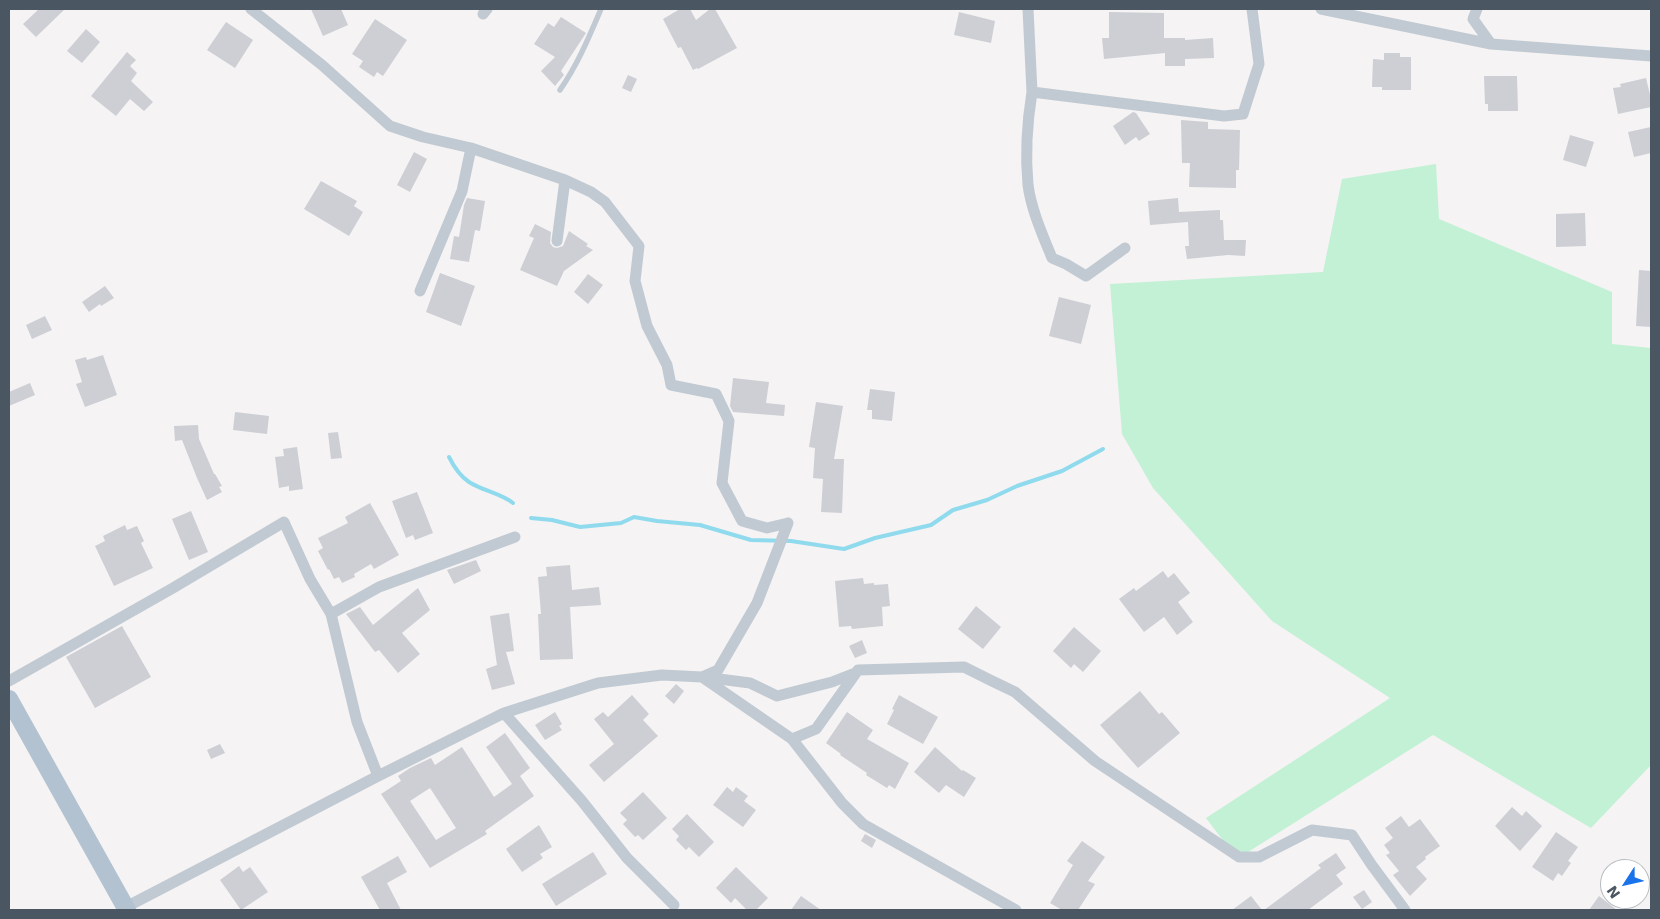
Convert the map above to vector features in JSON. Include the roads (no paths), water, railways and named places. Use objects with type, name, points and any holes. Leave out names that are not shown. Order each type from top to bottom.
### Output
[{"type":"main road","points":[[9,699],[126,909]]},
{"type":"street","points":[[251,9],[314,59],[390,126],[422,137],[471,148],[565,180],[592,192],[605,202],[639,246],[634,281],[647,326],[667,365],[671,385],[716,394],[729,420],[722,483],[742,521],[767,528],[788,524],[757,602],[718,670],[702,677]]},
{"type":"street","points":[[1028,9],[1032,92],[1026,129],[1028,186],[1039,226],[1052,258],[1086,276],[1125,248]]},
{"type":"street","points":[[1032,92],[1224,116],[1244,114],[1259,64],[1252,9]]},
{"type":"street","points":[[1321,9],[1491,44],[1651,56]]},
{"type":"street","points":[[1477,9],[1474,19],[1491,44]]},
{"type":"street","points":[[420,291],[462,191],[471,148]]},
{"type":"street","points":[[557,241],[565,180]]},
{"type":"street","points":[[9,680],[173,588],[284,522],[310,579],[331,614],[357,722],[378,776]]},
{"type":"street","points":[[331,614],[379,587],[515,537]]},
{"type":"street","points":[[792,739],[816,729],[858,670],[964,667],[1015,692],[1096,761],[1239,858],[1260,857],[1312,830],[1352,835],[1405,910]]},
{"type":"street","points":[[126,909],[378,776],[504,714],[598,683],[662,675],[702,677],[750,683],[776,696],[832,682],[855,674]]},
{"type":"street","points":[[702,677],[792,739],[846,808],[863,824],[1016,910]]},
{"type":"street","points":[[504,714],[582,801],[627,858],[674,905]]},
{"type":"lane","points":[[560,90],[586,45],[601,9]]},
{"type":"waterway","points":[[531,518],[552,520],[580,527],[621,523],[634,517],[700,525],[751,540],[791,541],[844,549],[875,538],[931,525],[953,510],[987,500],[1017,486],[1062,471],[1103,449]]},
{"type":"waterway","points":[[449,457],[458,471],[469,482],[513,503]]}]
